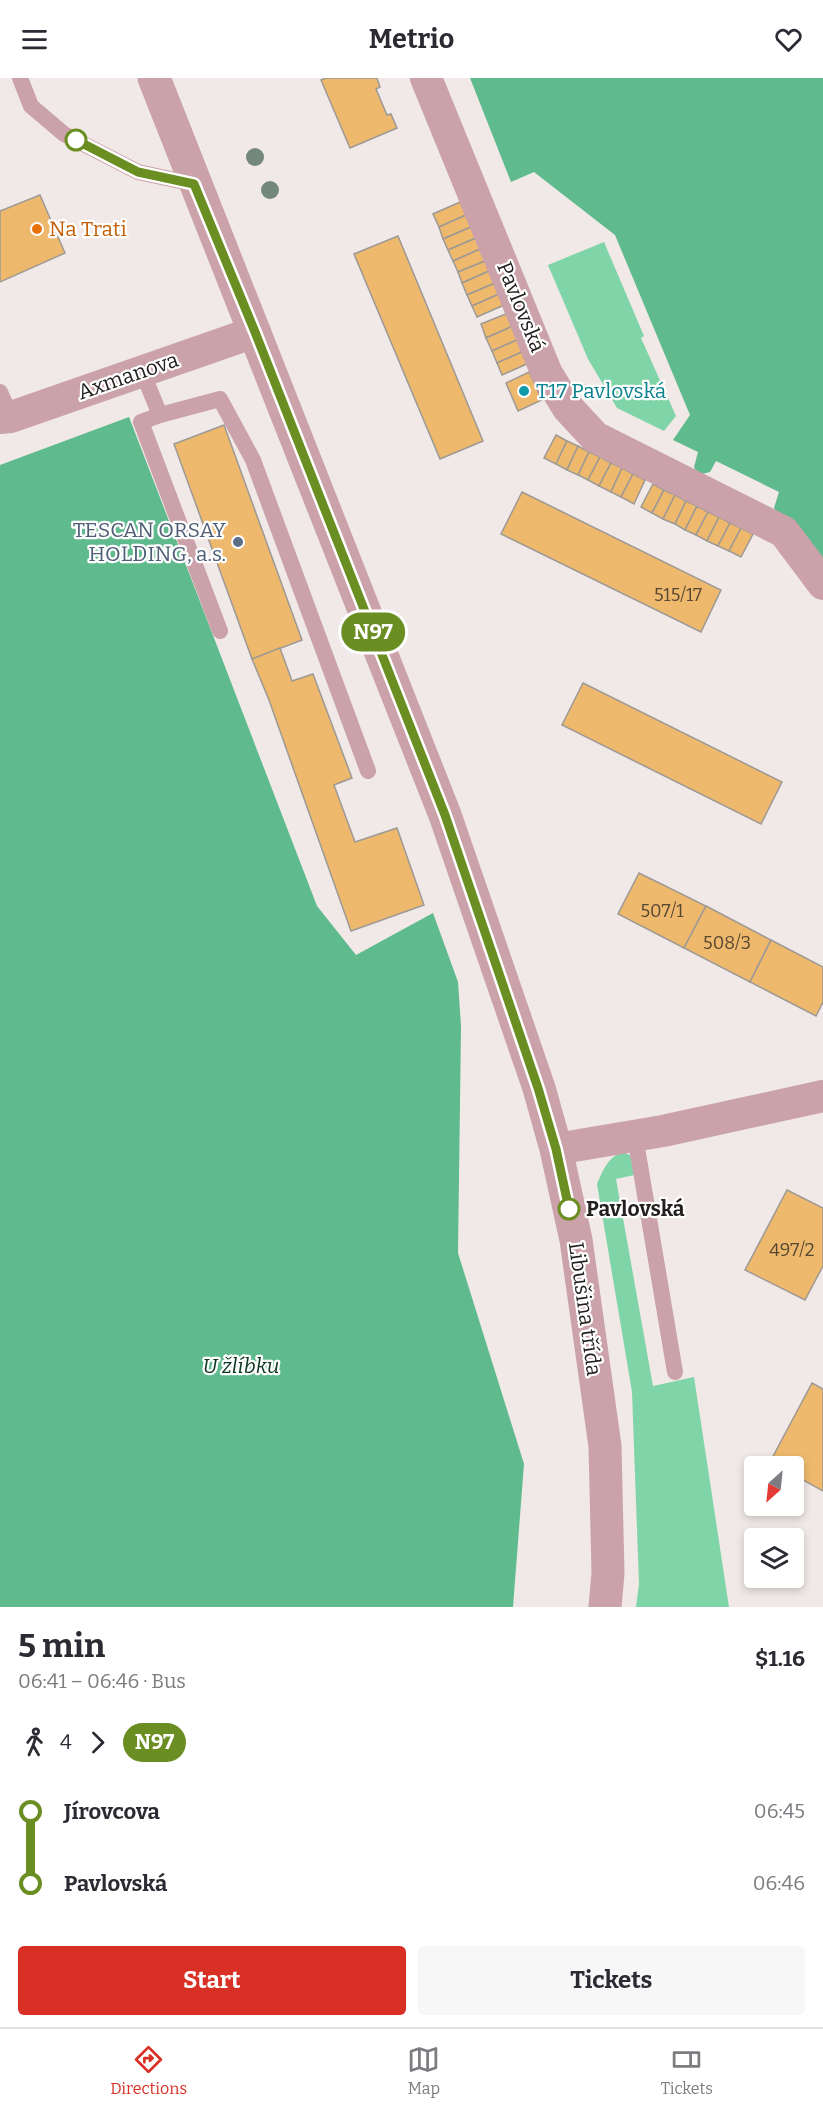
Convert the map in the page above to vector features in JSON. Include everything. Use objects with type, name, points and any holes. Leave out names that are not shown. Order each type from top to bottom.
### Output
[{"type":"street","name":"Libušina třída","points":[[154,78],[445,815],[532,1067],[556,1149],[576,1240],[605,1446],[608,1573],[605,1607]]},
{"type":"street","name":"Pavlovská","points":[[426,78],[547,374],[574,416],[595,437],[784,532],[823,584]]},
{"type":"street","name":"Axmanova","points":[[4,409],[142,371],[255,332]]},
{"type":"street","points":[[556,1149],[636,1136],[823,1096]]},
{"type":"lane","points":[[20,78],[31,106],[64,134],[138,172],[194,184]]},
{"type":"lane","points":[[142,371],[160,415]]},
{"type":"lane","points":[[220,632],[141,422],[220,399],[253,460],[369,771]]},
{"type":"lane","points":[[636,1136],[675,1371]]},
{"type":"green space","points":[[470,78],[823,78],[823,563],[778,515],[774,508],[779,492],[716,461],[710,472],[698,475],[694,467],[698,452],[673,440],[690,415],[615,235],[534,172],[511,182]]},
{"type":"green space","points":[[604,242],[644,336],[641,338],[676,416],[664,431],[617,408],[588,359],[548,265]]},
{"type":"green space","name":"U žlíbku","points":[[129,417],[317,906],[356,955],[433,913],[458,982],[461,1026],[458,1253],[524,1464],[513,1607],[0,1607],[0,465]]},
{"type":"green space","points":[[622,1152],[630,1155],[639,1174],[616,1179],[653,1386],[694,1377],[729,1607],[636,1607],[639,1584],[632,1392],[597,1184],[610,1161]]},
{"type":"building","points":[[326,78],[377,78],[380,87],[376,89],[387,115],[391,114],[397,128],[350,148],[321,80]]},
{"type":"building","points":[[40,195],[65,253],[0,282],[0,211]]},
{"type":"building","points":[[460,202],[466,215],[439,227],[433,214]]},
{"type":"building","points":[[466,215],[471,227],[443,239],[439,227]]},
{"type":"building","points":[[471,227],[476,238],[448,250],[443,239]]},
{"type":"building","points":[[398,236],[483,441],[440,459],[354,254]]},
{"type":"building","points":[[476,238],[480,249],[453,261],[448,250]]},
{"type":"building","points":[[480,249],[485,261],[458,272],[453,261]]},
{"type":"building","points":[[485,261],[489,271],[462,283],[458,272]]},
{"type":"building","points":[[489,271],[495,283],[467,295],[462,283]]},
{"type":"building","points":[[495,283],[499,294],[472,306],[467,295]]},
{"type":"building","points":[[499,294],[504,305],[477,317],[472,306]]},
{"type":"building","points":[[508,313],[513,326],[486,338],[481,324]]},
{"type":"building","points":[[513,326],[519,339],[492,351],[486,338]]},
{"type":"building","points":[[519,339],[524,351],[497,363],[492,351]]},
{"type":"building","points":[[524,351],[529,363],[502,375],[497,363]]},
{"type":"building","name":"T17 Pavlovská","points":[[529,372],[542,400],[518,411],[506,383]]},
{"type":"building","name":"TESCAN ORSAY HOLDING, a.s.","points":[[224,425],[302,640],[252,659],[174,444]]},
{"type":"building","points":[[556,435],[567,441],[556,464],[544,458]]},
{"type":"building","points":[[567,441],[578,446],[567,470],[556,464]]},
{"type":"building","points":[[578,446],[589,452],[578,475],[567,470]]},
{"type":"building","points":[[589,452],[600,457],[588,480],[578,475]]},
{"type":"building","points":[[600,457],[611,463],[599,486],[588,480]]},
{"type":"building","points":[[611,463],[622,468],[611,492],[599,486]]},
{"type":"building","points":[[622,468],[633,474],[621,497],[611,492]]},
{"type":"building","points":[[633,474],[645,480],[634,504],[621,497]]},
{"type":"building","points":[[653,484],[664,490],[652,513],[641,507]]},
{"type":"building","points":[[664,490],[675,495],[663,519],[652,513]]},
{"type":"building","points":[[522,492],[721,590],[701,632],[501,534]]},
{"type":"building","points":[[675,495],[686,501],[675,524],[663,519]]},
{"type":"building","points":[[686,501],[697,506],[685,530],[675,524]]},
{"type":"building","points":[[697,506],[708,512],[696,535],[685,530]]},
{"type":"building","points":[[708,512],[719,517],[707,541],[696,535]]},
{"type":"building","points":[[719,517],[730,523],[718,546],[707,541]]},
{"type":"building","points":[[730,523],[741,528],[729,551],[718,546]]},
{"type":"building","points":[[741,528],[753,534],[741,557],[729,551]]},
{"type":"building","points":[[280,648],[292,681],[313,674],[352,778],[334,785],[355,842],[397,828],[424,905],[351,931],[269,700],[252,659]]},
{"type":"building","points":[[583,683],[782,782],[761,824],[562,725]]},
{"type":"building","points":[[639,873],[706,906],[684,948],[618,914]]},
{"type":"building","points":[[706,906],[771,940],[750,982],[684,948]]},
{"type":"building","points":[[771,940],[823,967],[823,1002],[816,1016],[750,982]]},
{"type":"building","points":[[787,1190],[823,1208],[823,1266],[805,1300],[745,1270]]},
{"type":"building","points":[[812,1383],[823,1389],[823,1491],[804,1481],[804,1456],[773,1456]]},
{"type":"bus line","name":"N97","points":[[76,140],[138,172],[194,184],[255,332],[445,815],[538,1088],[556,1149],[569,1209]]},
{"type":"place","name":"Na Trati","points":[[37,229]]},
{"type":"place","name":"T17 Pavlovská","points":[[524,391]]},
{"type":"place","name":"TESCAN ORSAY HOLDING, a.s.","points":[[238,542]]},
{"type":"place","name":"Pavlovská","points":[[569,1209]]}]
